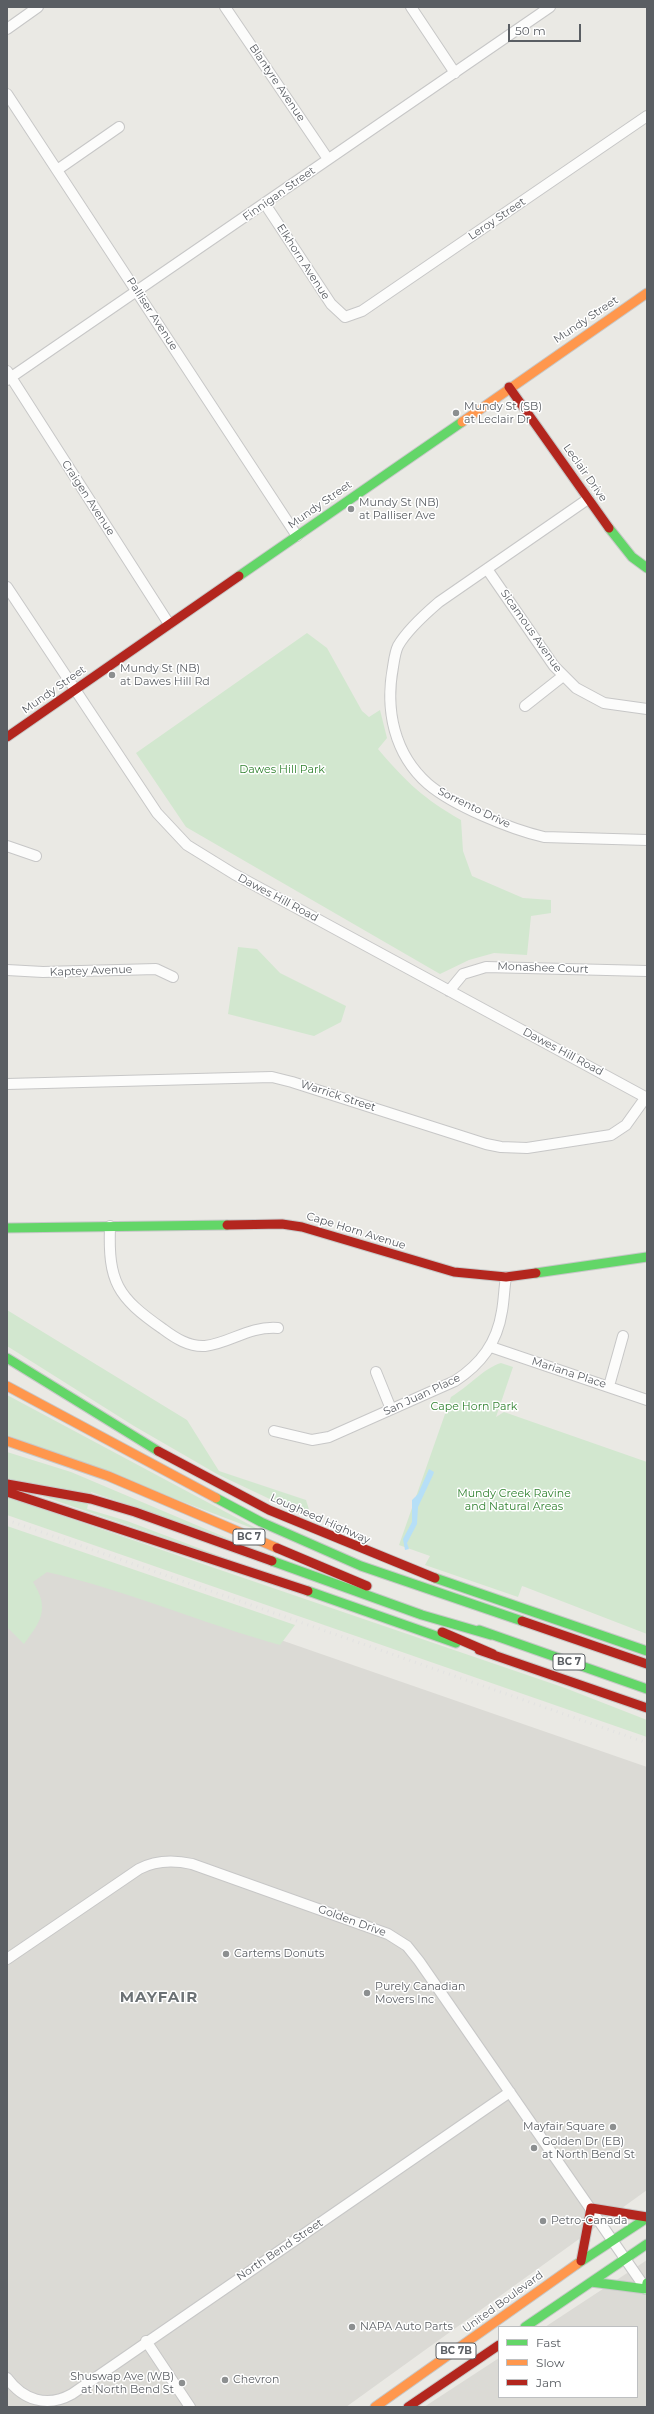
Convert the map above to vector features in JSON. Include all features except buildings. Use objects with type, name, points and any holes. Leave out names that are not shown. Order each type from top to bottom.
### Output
[{"type":"main road","name":"Mundy Street","points":[[7,737],[509,387],[647,294]]},
{"type":"main road","name":"Leclair Drive","points":[[509,387],[624,549],[647,568]]},
{"type":"main road","name":"Cape Horn Avenue","points":[[7,1228],[266,1224],[303,1227],[437,1268],[475,1275],[506,1277],[647,1257]]},
{"type":"main road","name":"Lougheed Highway","points":[[7,1358],[137,1440],[269,1510],[409,1569],[647,1651]]},
{"type":"main road","points":[[7,1386],[261,1522],[361,1566],[647,1664]]},
{"type":"main road","name":"BC 7","points":[[7,1441],[108,1476],[319,1567],[492,1634],[647,1688]]},
{"type":"main road","points":[[7,1484],[101,1502],[172,1524],[422,1615],[492,1634]]},
{"type":"main road","points":[[7,1492],[227,1563],[647,1708]]},
{"type":"main road","points":[[101,1502],[448,1634],[493,1654]]},
{"type":"main road","points":[[581,2261],[591,2208],[647,2218]]},
{"type":"main road","name":"United Boulevard","points":[[375,2407],[581,2261],[647,2218]]},
{"type":"main road","points":[[526,2326],[647,2244]]},
{"type":"main road","points":[[591,2282],[647,2288]]},
{"type":"main road","name":"BC 7B","points":[[408,2407],[498,2346]]},
{"type":"street","points":[[7,29],[38,7]]},
{"type":"street","name":"Blantyre Avenue","points":[[225,7],[328,159]]},
{"type":"street","points":[[411,7],[455,73]]},
{"type":"street","name":"Finnigan Street","points":[[8,376],[265,204],[550,7]]},
{"type":"street","name":"Palliser Avenue","points":[[7,94],[297,536]]},
{"type":"street","name":"Leroy Street","points":[[345,317],[362,312],[647,116]]},
{"type":"street","points":[[57,170],[119,127]]},
{"type":"street","name":"Elkhorn Avenue","points":[[265,204],[331,304],[345,317]]},
{"type":"street","name":"Craigen Avenue","points":[[8,376],[169,624]]},
{"type":"street","name":"Sorrento Drive","points":[[588,499],[429,610],[397,647],[391,680],[391,718],[405,755],[420,776],[444,795],[487,816],[529,833],[561,838],[647,840]]},
{"type":"street","name":"Sicamous Avenue","points":[[487,569],[562,676],[576,688],[604,703],[647,709]]},
{"type":"street","name":"Dawes Hill Road","points":[[7,587],[157,813],[187,845],[234,874],[647,1098]]},
{"type":"street","points":[[525,706],[562,676]]},
{"type":"street","points":[[7,846],[36,856]]},
{"type":"street","name":"Monashee Court","points":[[449,991],[463,974],[486,966],[647,971]]},
{"type":"street","name":"Kaptey Avenue","points":[[7,970],[43,972],[156,969],[173,977]]},
{"type":"street","name":"Warrick Street","points":[[7,1084],[272,1077],[292,1082],[486,1144],[514,1148],[611,1135],[626,1125],[647,1098]]},
{"type":"street","points":[[110,1226],[112,1270],[122,1294],[135,1310],[174,1337],[188,1344],[204,1346],[262,1327],[278,1328]]},
{"type":"street","name":"San Juan Place","points":[[274,1431],[312,1440],[329,1437],[455,1382],[473,1369],[491,1347],[502,1311],[506,1277]]},
{"type":"street","points":[[609,1386],[623,1336]]},
{"type":"street","name":"Mariana Place","points":[[491,1347],[647,1400]]},
{"type":"street","points":[[376,1372],[391,1409]]},
{"type":"street","name":"Golden Drive","points":[[7,1959],[143,1867],[172,1860],[192,1864],[374,1927],[401,1942],[420,1961],[625,2259],[647,2288]]},
{"type":"street","name":"North Bend Street","points":[[7,2378],[24,2396],[47,2402],[59,2400],[72,2394],[146,2341],[510,2092]]},
{"type":"street","points":[[146,2341],[190,2407]]},
{"type":"shaded area","points":[[53,1561],[647,1767],[647,2190],[346,2407],[7,2407],[7,1588]]},
{"type":"shaded area","points":[[647,2260],[647,2407],[424,2407],[498,2359],[498,2398],[638,2398],[638,2326],[547,2326]]},
{"type":"green space","name":"Dawes Hill Park","points":[[307,633],[327,648],[362,711],[369,717],[380,710],[387,738],[378,749],[416,789],[461,820],[463,851],[472,876],[523,898],[551,900],[551,913],[531,916],[527,955],[494,953],[469,960],[440,974],[186,827],[136,753]]},
{"type":"green space","points":[[238,947],[257,949],[280,973],[346,1006],[341,1022],[314,1036],[228,1014]]},
{"type":"green space","points":[[7,1310],[187,1420],[219,1471],[306,1500],[312,1519],[217,1474],[134,1426],[7,1346]]},
{"type":"green space","name":"Mundy Creek Ravine and Natural Areas","points":[[501,1363],[513,1367],[496,1417],[504,1412],[647,1462],[647,1634],[522,1586],[518,1597],[425,1565],[430,1556],[399,1545],[451,1397],[482,1373]]},
{"type":"green space","points":[[7,1395],[265,1533],[7,1435]]},
{"type":"green space","points":[[7,1452],[71,1472],[234,1541],[91,1492],[87,1509],[127,1521],[241,1564],[7,1484]]},
{"type":"green space","points":[[7,1497],[565,1688],[647,1720],[647,1737],[7,1515]]},
{"type":"green space","points":[[7,1526],[295,1625],[280,1645],[221,1627],[135,1597],[47,1572],[33,1582],[41,1600],[41,1614],[39,1621],[24,1644],[7,1627]]},
{"type":"water","points":[[429,1469],[434,1472],[418,1507],[417,1524],[407,1543],[409,1549],[405,1550],[403,1539],[412,1522],[412,1500],[418,1494]]},
{"type":"railway","points":[[7,1520],[647,1743]]},
{"type":"traffic: fast","points":[[239,576],[462,422]]},
{"type":"traffic: fast","points":[[609,528],[632,557],[647,568]]},
{"type":"traffic: fast","points":[[7,1228],[227,1225]]},
{"type":"traffic: fast","points":[[536,1273],[647,1257]]},
{"type":"traffic: fast","points":[[7,1358],[158,1451]]},
{"type":"traffic: fast","points":[[216,1498],[261,1522],[361,1566],[522,1621]]},
{"type":"traffic: fast","points":[[272,1561],[422,1615],[491,1635]]},
{"type":"traffic: fast","points":[[435,1578],[647,1651]]},
{"type":"traffic: fast","points":[[308,1591],[456,1643]]},
{"type":"traffic: fast","points":[[479,1630],[647,1689]]},
{"type":"traffic: fast","points":[[577,2264],[647,2218]]},
{"type":"traffic: fast","points":[[526,2326],[647,2244]]},
{"type":"traffic: fast","points":[[591,2282],[646,2289],[647,2283]]},
{"type":"traffic: slow","points":[[462,422],[647,293]]},
{"type":"traffic: slow","points":[[7,1386],[216,1498]]},
{"type":"traffic: slow","points":[[7,1441],[108,1476],[277,1548]]},
{"type":"traffic: slow","points":[[375,2407],[577,2264]]},
{"type":"traffic: jam","points":[[509,387],[609,528]]},
{"type":"traffic: jam","points":[[7,737],[239,576]]},
{"type":"traffic: jam","points":[[227,1225],[282,1224],[302,1227],[454,1272],[506,1277],[536,1273]]},
{"type":"traffic: jam","points":[[158,1451],[269,1510],[435,1578]]},
{"type":"traffic: jam","points":[[7,1484],[91,1499],[135,1512],[272,1561]]},
{"type":"traffic: jam","points":[[7,1492],[308,1591]]},
{"type":"traffic: jam","points":[[277,1548],[367,1586]]},
{"type":"traffic: jam","points":[[522,1621],[647,1664]]},
{"type":"traffic: jam","points":[[442,1632],[493,1654]]},
{"type":"traffic: jam","points":[[479,1650],[647,1708]]},
{"type":"traffic: jam","points":[[581,2261],[591,2208],[647,2217]]},
{"type":"traffic: jam","points":[[408,2407],[498,2346]]},
{"type":"place","name":"Mundy St (SB) at Leclair Dr","points":[[456,413]]},
{"type":"place","name":"Mundy St (NB) at Palliser Ave","points":[[351,509]]},
{"type":"place","name":"Mundy St (NB) at Dawes Hill Rd","points":[[112,675]]},
{"type":"place","name":"Cartems Donuts","points":[[226,1954]]},
{"type":"place","name":"Purely Canadian Movers Inc","points":[[367,1993]]},
{"type":"place","name":"Mayfair Square","points":[[613,2127]]},
{"type":"place","name":"Golden Dr (EB) at North Bend St","points":[[534,2148]]},
{"type":"place","name":"Petro-Canada","points":[[543,2221]]},
{"type":"place","name":"NAPA Auto Parts","points":[[352,2327]]},
{"type":"place","name":"Chevron","points":[[225,2380]]},
{"type":"place","name":"Shuswap Ave (WB) at North Bend St","points":[[182,2383]]},
{"type":"district","name":"MAYFAIR","points":[[159,1998]]},
{"type":"park label","name":"Cape Horn Park","points":[[474,1407]]}]
